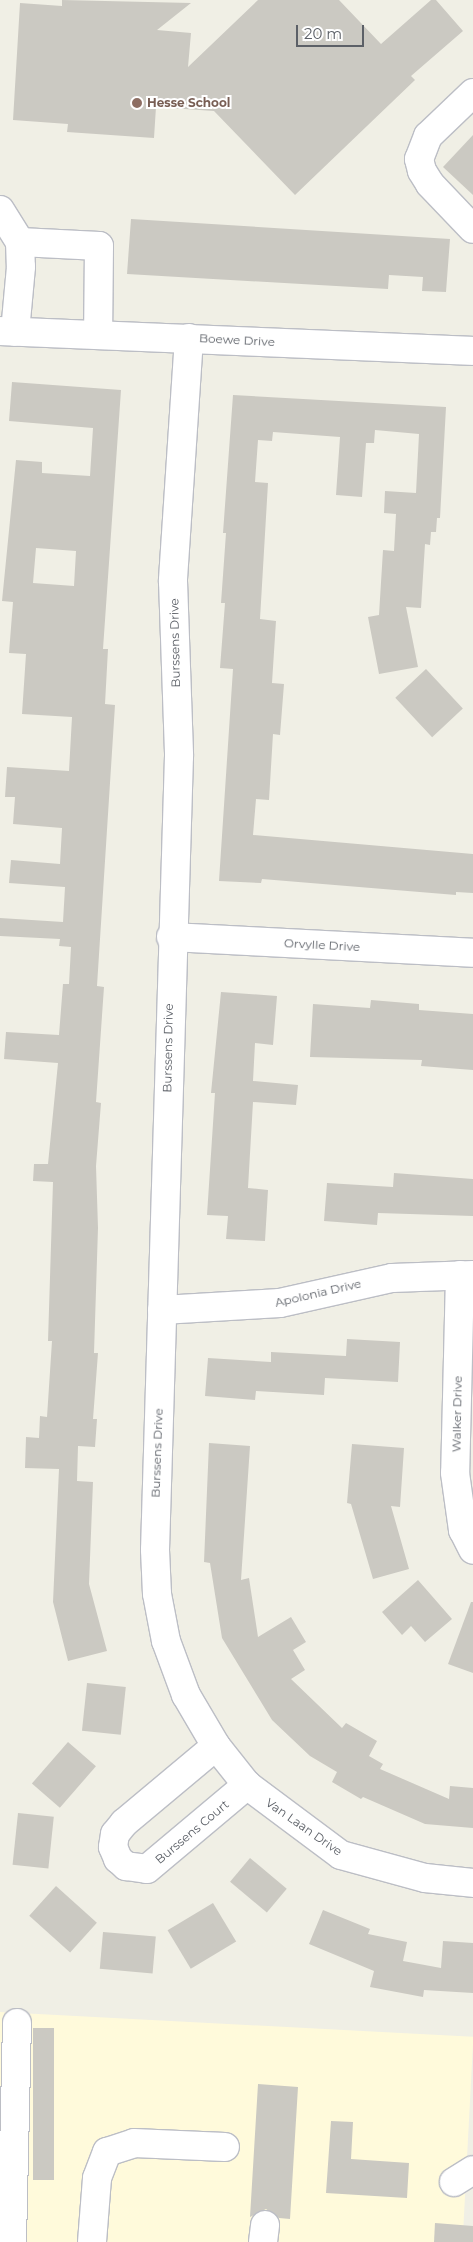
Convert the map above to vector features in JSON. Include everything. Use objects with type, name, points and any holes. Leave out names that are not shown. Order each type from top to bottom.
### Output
[{"type":"street","points":[[473,92],[428,136],[419,159],[422,171],[430,184],[473,229]]},
{"type":"street","points":[[0,210],[20,242],[21,267],[7,331]]},
{"type":"street","points":[[20,242],[99,246],[98,334]]},
{"type":"street","name":"Boewe Drive","points":[[7,331],[473,351]]},
{"type":"street","name":"Burssens Drive","points":[[189,338],[174,581],[179,756],[171,937],[154,1550],[157,1594],[166,1641],[186,1695],[216,1746]]},
{"type":"street","name":"Orvylle Drive","points":[[171,937],[473,953]]},
{"type":"street","name":"Apolonia Drive","points":[[162,1310],[280,1303],[392,1278],[466,1275]]},
{"type":"street","name":"Walker Drive","points":[[466,1275],[455,1473],[463,1530],[473,1550]]},
{"type":"street","name":"Van Laan Drive","points":[[216,1746],[247,1785],[341,1854],[425,1878],[473,1883]]},
{"type":"street","name":"Burssens Court","points":[[216,1746],[124,1823],[115,1834],[113,1847],[118,1859],[126,1866],[147,1869],[247,1785]]},
{"type":"street","points":[[12,2242],[17,2023]]},
{"type":"street","points":[[92,2242],[97,2178],[107,2152],[134,2143],[225,2147]]},
{"type":"shaded area","points":[[0,2012],[473,2037],[463,2242],[0,2242]]},
{"type":"building","points":[[62,0],[191,3],[157,30],[191,33],[188,67],[258,0],[339,0],[381,44],[431,0],[436,0],[463,31],[411,76],[415,80],[295,195],[214,111],[156,107],[154,138],[67,132],[68,124],[13,120],[20,3],[62,6]]},
{"type":"building","points":[[473,135],[473,195],[443,167]]},
{"type":"building","points":[[131,219],[450,239],[446,292],[422,291],[423,277],[389,275],[388,289],[127,274]]},
{"type":"building","points":[[12,382],[121,390],[103,649],[108,649],[105,704],[115,705],[97,986],[104,987],[96,1102],[101,1103],[96,1166],[98,1228],[94,1353],[98,1353],[93,1419],[97,1419],[95,1447],[78,1446],[77,1481],[93,1482],[89,1584],[107,1651],[68,1661],[53,1602],[59,1469],[25,1468],[26,1437],[39,1438],[40,1416],[47,1417],[52,1341],[48,1341],[53,1182],[33,1181],[34,1164],[48,1164],[58,1063],[4,1059],[6,1032],[59,1035],[63,984],[69,984],[71,947],[59,946],[60,939],[0,936],[0,918],[63,922],[65,887],[9,883],[11,860],[60,864],[62,828],[13,824],[15,797],[5,797],[7,767],[69,771],[72,717],[22,714],[26,654],[9,653],[13,602],[2,601],[16,460],[42,462],[42,473],[90,476],[93,428],[9,421]],"holes":[[[36,548],[76,551],[74,586],[33,583]]]},
{"type":"building","points":[[233,395],[446,407],[440,518],[437,518],[436,532],[431,532],[430,545],[425,544],[421,608],[406,607],[418,667],[379,674],[368,617],[379,615],[383,550],[394,551],[396,514],[384,513],[385,491],[416,493],[419,434],[375,430],[374,443],[366,443],[362,497],[336,495],[340,437],[273,432],[272,441],[258,440],[255,482],[268,483],[260,619],[276,621],[272,683],[284,684],[280,735],[273,734],[269,800],[256,799],[253,835],[473,854],[473,893],[456,892],[456,895],[262,879],[261,883],[219,881],[233,669],[220,668],[225,603],[221,603],[226,533],[223,533]]},
{"type":"building","points":[[426,669],[463,708],[432,737],[395,698]]},
{"type":"building","points":[[221,992],[277,996],[273,1045],[255,1043],[253,1081],[298,1085],[296,1105],[253,1102],[248,1188],[268,1190],[265,1241],[226,1239],[228,1216],[207,1215],[215,1093],[211,1093]]},
{"type":"building","points":[[371,1000],[419,1004],[419,1010],[473,1014],[473,1070],[421,1066],[422,1060],[310,1057],[313,1004],[370,1008]]},
{"type":"building","points":[[394,1173],[473,1179],[473,1216],[378,1213],[377,1225],[324,1221],[327,1183],[393,1187]]},
{"type":"building","points":[[347,1339],[400,1342],[398,1382],[325,1378],[324,1395],[256,1391],[255,1400],[205,1396],[208,1358],[271,1362],[271,1352],[346,1356]]},
{"type":"building","points":[[209,1443],[250,1446],[241,1580],[249,1578],[258,1637],[291,1617],[306,1642],[293,1650],[305,1670],[291,1679],[342,1728],[346,1723],[377,1741],[369,1756],[383,1764],[380,1769],[449,1799],[450,1786],[473,1788],[473,1828],[425,1824],[363,1797],[361,1799],[332,1782],[337,1772],[310,1756],[272,1720],[222,1638],[210,1563],[204,1562]]},
{"type":"building","points":[[352,1444],[404,1448],[400,1507],[391,1506],[409,1569],[373,1579],[351,1504],[347,1503]]},
{"type":"building","points":[[418,1580],[452,1619],[425,1642],[411,1626],[402,1635],[382,1612]]},
{"type":"building","points":[[471,1602],[473,1602],[473,1673],[448,1664]]},
{"type":"building","points":[[87,1683],[126,1687],[121,1735],[82,1731]]},
{"type":"building","points":[[68,1742],[96,1766],[60,1808],[32,1784]]},
{"type":"building","points":[[18,1813],[54,1817],[48,1868],[13,1865]]},
{"type":"building","points":[[250,1858],[287,1889],[267,1913],[230,1882]]},
{"type":"building","points":[[56,1886],[97,1923],[70,1953],[29,1916]]},
{"type":"building","points":[[213,1903],[236,1942],[191,1969],[168,1930]]},
{"type":"building","points":[[323,1910],[370,1929],[368,1934],[407,1942],[403,1961],[441,1968],[443,1941],[473,1943],[473,1993],[424,1990],[423,1997],[370,1987],[374,1971],[309,1944]]},
{"type":"building","points":[[103,1932],[156,1937],[153,1973],[100,1969]]},
{"type":"building","points":[[33,2028],[54,2028],[54,2180],[33,2180]]},
{"type":"building","points":[[258,2084],[298,2087],[290,2219],[279,2218],[266,2209],[250,2217]]},
{"type":"building","points":[[331,2121],[353,2122],[351,2159],[409,2163],[407,2198],[326,2193]]},
{"type":"building","points":[[435,2223],[473,2226],[473,2242],[434,2242]]},
{"type":"place","name":"Hesse School","points":[[137,103]]}]
